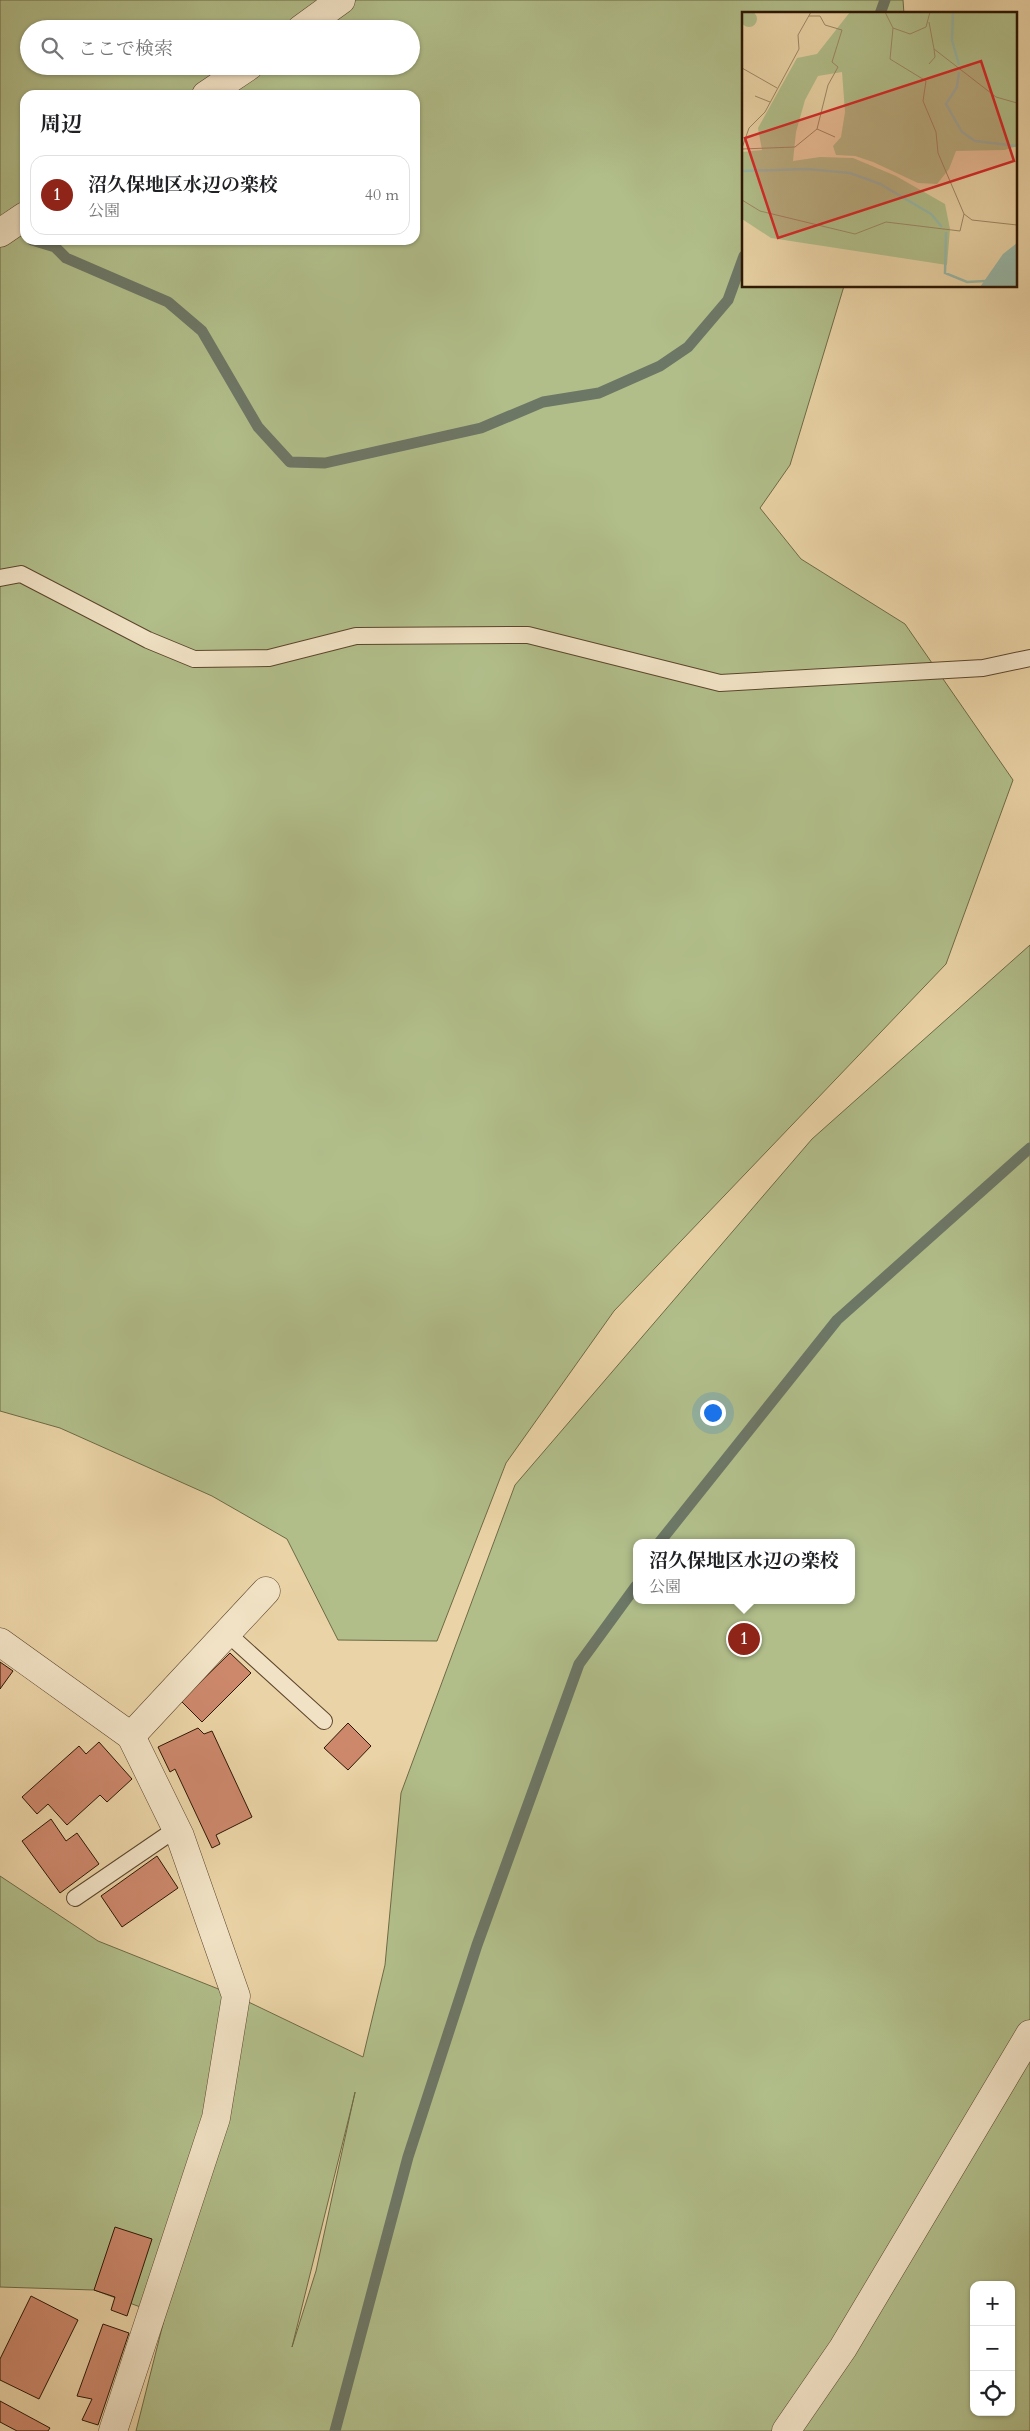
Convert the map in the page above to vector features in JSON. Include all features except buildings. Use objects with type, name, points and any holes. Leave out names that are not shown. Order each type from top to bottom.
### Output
[{"type":"street","points":[[313,20],[341,0]]},
{"type":"street","points":[[213,90],[236,75]]},
{"type":"street","points":[[0,233],[20,219]]},
{"type":"street","points":[[131,1736],[266,1590]]},
{"type":"street","points":[[0,1642],[131,1736],[176,1829],[236,1996],[216,2118],[113,2431]]},
{"type":"street","points":[[786,2431],[843,2348],[1030,2034]]},
{"type":"lane","points":[[0,578],[21,574],[148,640],[194,659],[269,658],[356,636],[528,635],[720,683],[983,668],[1030,658]]},
{"type":"lane","points":[[227,1633],[324,1721]]},
{"type":"lane","points":[[75,1898],[176,1829]]},
{"type":"green space","points":[[0,0],[903,0],[904,12],[742,12],[742,288],[843,288],[790,465],[760,508],[801,559],[905,624],[1013,780],[946,964],[614,1311],[506,1463],[437,1641],[338,1640],[287,1539],[212,1496],[60,1428],[0,1411]]},
{"type":"green space","points":[[1030,945],[1030,2431],[136,2431],[165,2316],[94,2290],[0,2287],[0,1876],[98,1941],[236,1996],[363,2057],[385,1965],[401,1793],[515,1485],[812,1139]],"holes":[[[353,2100],[316,2271],[292,2347]]]},
{"type":"waterway","points":[[881,12],[885,0]]},
{"type":"waterway","points":[[48,245],[55,247],[66,258],[168,302],[202,331],[258,427],[290,462],[325,463],[481,428],[543,402],[599,393],[660,366],[688,347],[728,300],[742,262]]},
{"type":"waterway","points":[[662,1539],[837,1320],[1030,1148]]},
{"type":"waterway","points":[[335,2431],[408,2157],[477,1945],[579,1664],[633,1590]]},
{"type":"place","name":"沼久保地区水辺の楽校","points":[[744,1639]]}]
